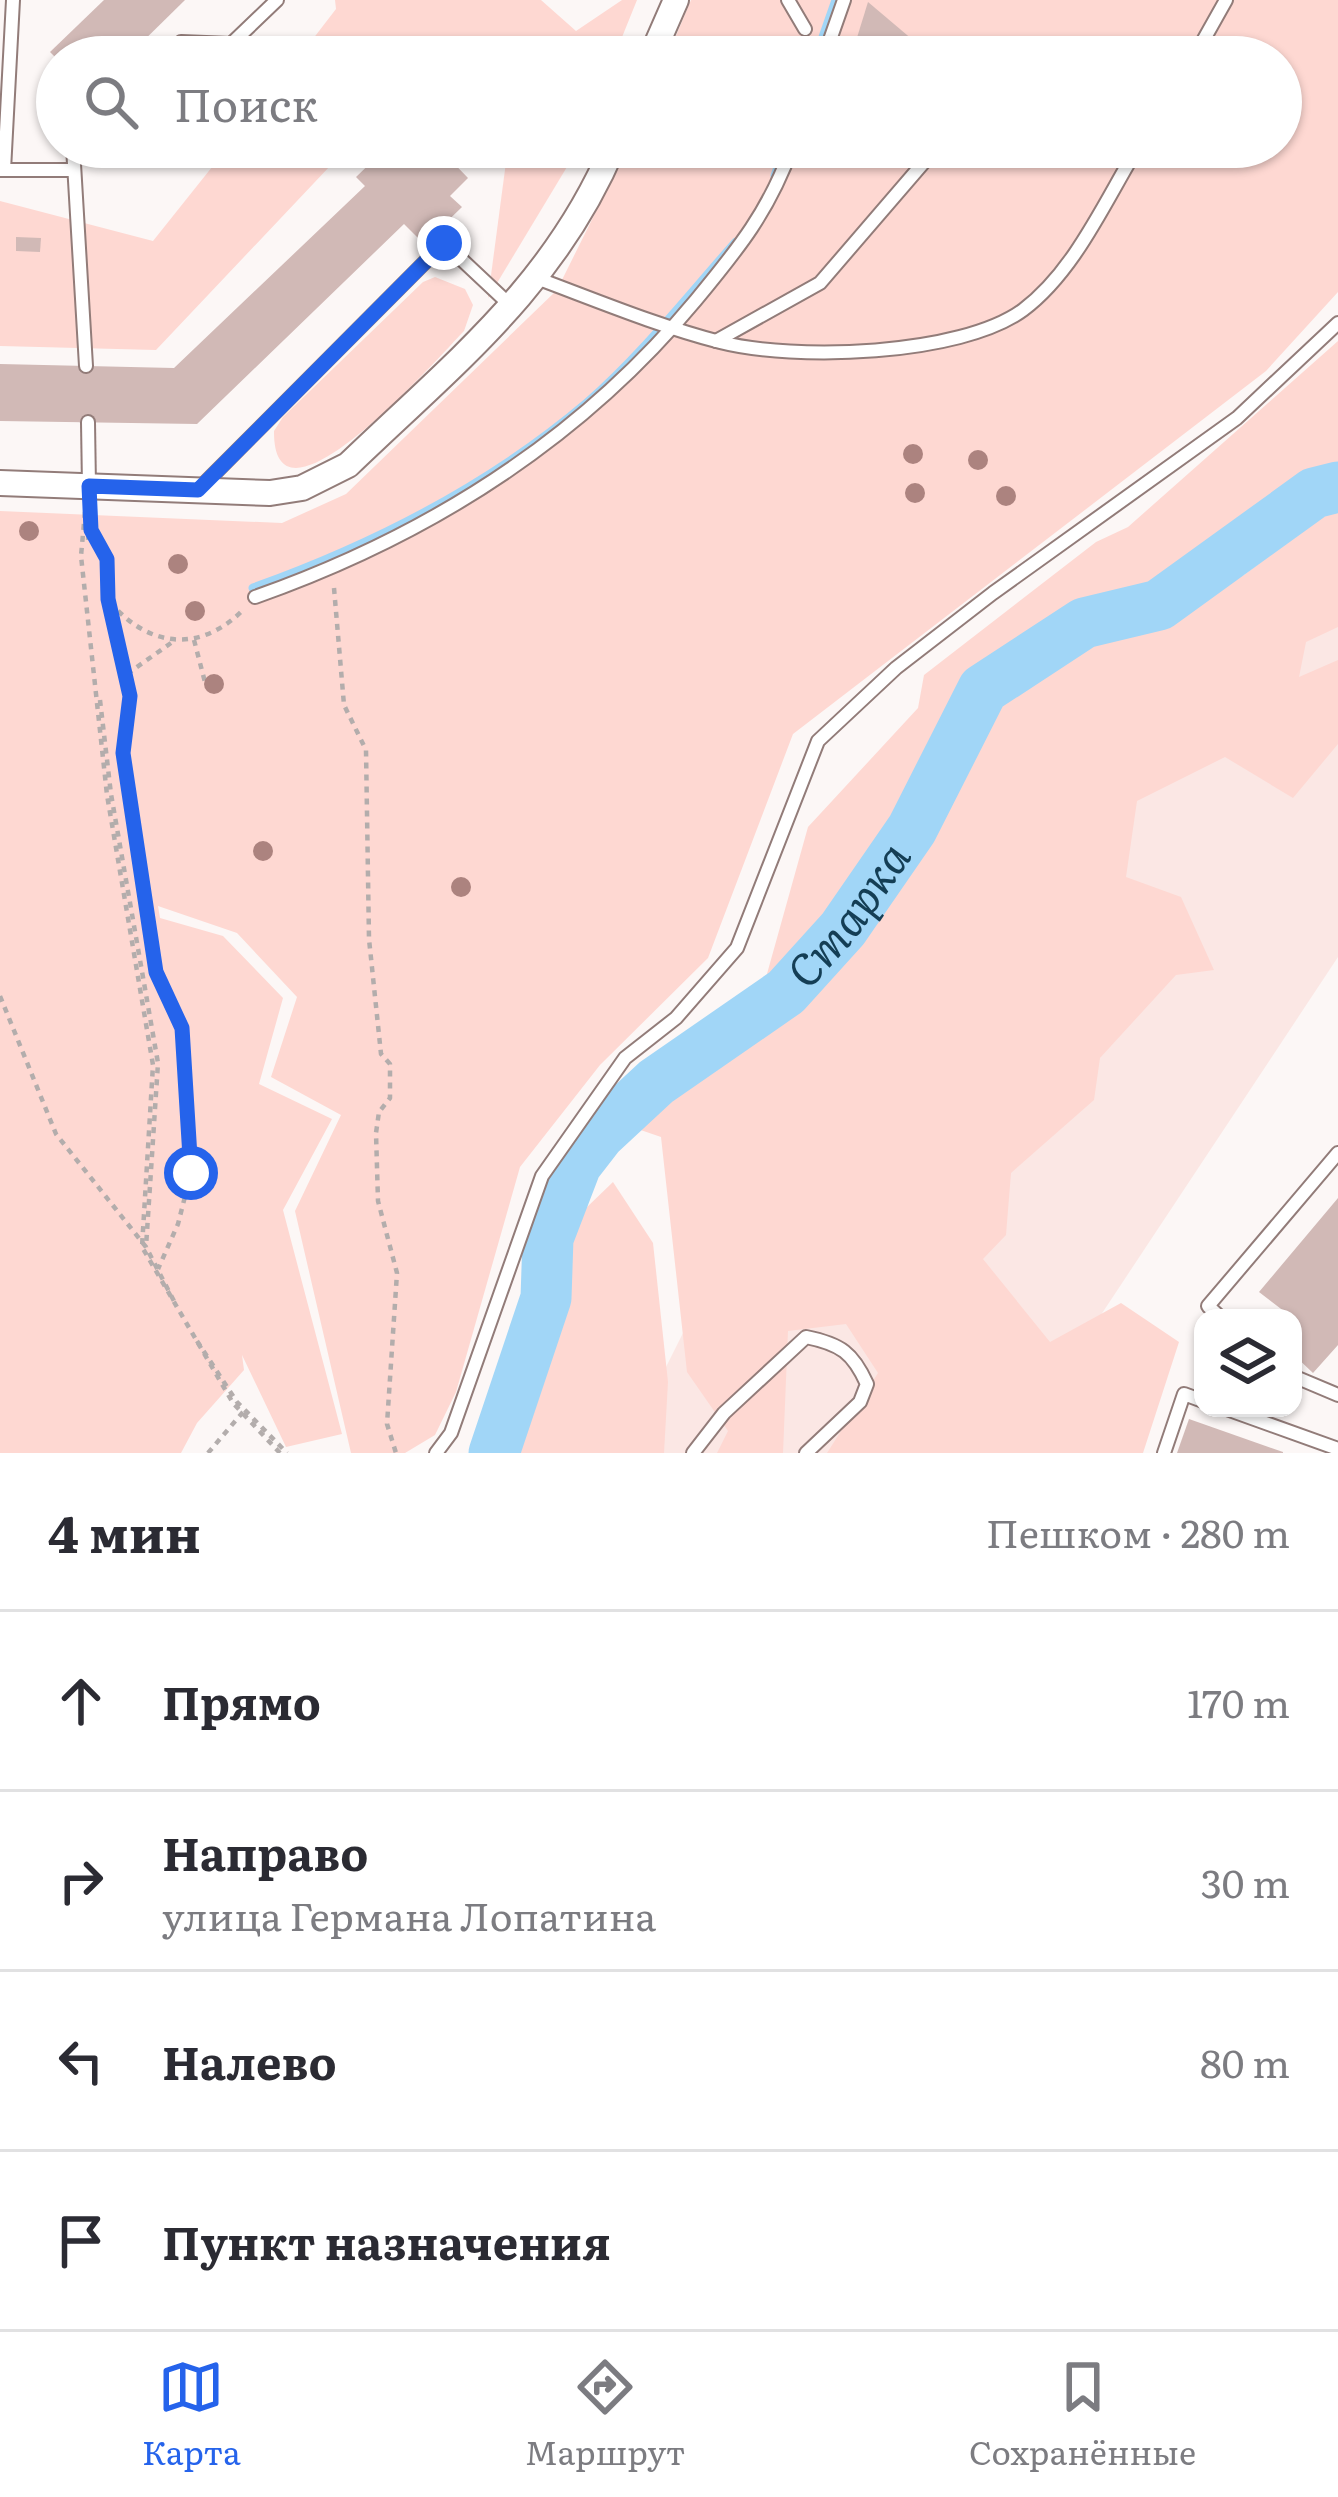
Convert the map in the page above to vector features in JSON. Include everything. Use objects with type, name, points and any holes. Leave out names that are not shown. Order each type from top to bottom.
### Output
[{"type":"street","points":[[661,36],[676,0]]},
{"type":"street","points":[[0,483],[87,496],[198,490],[270,493],[326,479],[348,465],[539,279],[590,203],[604,168]]},
{"type":"lane","points":[[13,0],[2,170],[72,170],[86,366]]},
{"type":"lane","points":[[239,36],[277,0]]},
{"type":"lane","points":[[788,0],[805,29]]},
{"type":"lane","points":[[831,36],[844,0]]},
{"type":"lane","points":[[1206,36],[1226,0]]},
{"type":"lane","points":[[255,597],[332,570],[402,538],[541,450],[593,409],[672,327],[772,202],[784,168]]},
{"type":"lane","points":[[716,341],[820,283],[919,168]]},
{"type":"lane","points":[[539,279],[716,341],[758,348],[844,350],[939,340],[997,326],[1059,274],[1125,168]]},
{"type":"lane","points":[[198,490],[444,243],[512,307]]},
{"type":"lane","points":[[436,1453],[451,1433],[542,1176],[625,1058],[676,1018],[737,948],[818,741],[896,668],[993,593],[1237,418],[1338,323]]},
{"type":"lane","points":[[87,496],[88,422]]},
{"type":"lane","points":[[1211,1309],[1208,1306],[1338,1153]]},
{"type":"lane","points":[[693,1453],[724,1413],[806,1337],[833,1342],[854,1355],[867,1384],[860,1402],[806,1453]]},
{"type":"lane","points":[[1302,1380],[1338,1395]]},
{"type":"lane","points":[[1164,1453],[1184,1394],[1194,1397]]},
{"type":"lane","points":[[1249,1417],[1338,1449]]},
{"type":"path","points":[[87,496],[91,530],[84,556],[111,794],[158,1063],[144,1244]]},
{"type":"path","points":[[87,496],[81,556],[107,795],[153,1065],[144,1244],[180,1320],[244,1411],[283,1453]]},
{"type":"path","points":[[91,530],[107,559],[108,599],[130,696],[123,753],[156,972],[182,1028],[191,1173],[178,1224],[158,1269]]},
{"type":"path","points":[[332,570],[344,705],[366,750],[369,939],[381,1054],[390,1064],[390,1098],[379,1112],[376,1133],[378,1201],[397,1273],[387,1424],[396,1453]]},
{"type":"path","points":[[124,675],[171,644],[230,624],[255,597]]},
{"type":"path","points":[[108,599],[123,616],[171,644]]},
{"type":"path","points":[[194,640],[206,686]]},
{"type":"path","points":[[0,996],[56,1134],[144,1244],[182,1318],[244,1411]]},
{"type":"path","points":[[208,1453],[244,1411]]},
{"type":"shaded area","points":[[335,0],[541,0],[576,31],[622,0],[637,0],[622,36],[315,36],[336,9]]},
{"type":"shaded area","points":[[691,0],[1338,0],[1338,292],[1266,371],[793,734],[708,958],[600,1065],[520,1167],[456,1392],[435,1435],[405,1453],[351,1453],[295,1211],[341,1115],[271,1077],[297,997],[237,933],[158,906],[160,918],[223,936],[283,998],[259,1084],[332,1119],[283,1210],[342,1434],[286,1447],[242,1355],[244,1370],[197,1423],[181,1453],[0,1453],[0,511],[282,523],[346,494],[557,290],[618,168],[1302,168],[1302,36],[676,36]]},
{"type":"shaded area","points":[[211,168],[328,168],[156,350],[0,346],[0,201],[153,241]]},
{"type":"shaded area","points":[[505,168],[566,168],[488,298]]},
{"type":"shaded area","points":[[435,277],[465,289],[473,305],[464,331],[395,402],[328,456],[300,468],[281,461],[274,431],[283,417],[423,282]]},
{"type":"shaded area","points":[[1338,341],[1338,474],[1318,480],[1149,596],[1076,613],[980,679],[956,720],[978,718],[1011,680],[1111,629],[1244,575],[1321,516],[1338,512],[1338,627],[1306,642],[1299,677],[1338,660],[1338,744],[1293,798],[1225,757],[1137,801],[1126,877],[1181,897],[1214,970],[1176,975],[1100,1058],[1094,1100],[1011,1173],[1006,1235],[983,1259],[1050,1342],[1121,1303],[1179,1342],[1143,1453],[827,1453],[878,1373],[846,1324],[788,1331],[783,1453],[717,1453],[728,1431],[687,1372],[661,1137],[626,1125],[719,1050],[765,981],[808,827],[918,708],[924,675],[1096,542],[1128,527]]},
{"type":"shaded area","points":[[1338,573],[1338,957],[1085,1339],[962,1453],[623,1453],[713,1273]]},
{"type":"shaded area","points":[[613,1182],[653,1243],[668,1382],[664,1453],[484,1453],[558,1235]]},
{"type":"building","points":[[104,0],[185,0],[148,36],[67,36]]},
{"type":"building","points":[[868,2],[908,36],[857,36]]},
{"type":"building","points":[[365,168],[458,168],[468,178],[450,196],[462,207],[424,244],[404,224],[197,424],[0,421],[0,364],[174,368],[365,186],[356,177]]},
{"type":"building","points":[[16,237],[41,238],[40,252],[16,251]]},
{"type":"building","points":[[1338,1198],[1338,1345],[1313,1373],[1302,1363],[1302,1309],[1281,1309],[1259,1292]]},
{"type":"building","points":[[1189,1419],[1283,1452],[1283,1453],[1177,1453]]},
{"type":"waterway","points":[[823,36],[836,0]]},
{"type":"waterway","points":[[775,176],[778,168]]},
{"type":"waterway","points":[[253,588],[385,533],[510,461],[587,403],[627,365],[736,242]]},
{"type":"waterway","name":"Старка","points":[[494,1453],[546,1298],[548,1238],[576,1165],[600,1134],[656,1082],[786,992],[843,929],[912,829],[983,689],[1084,623],[1159,605],[1314,493],[1338,487]]},
{"type":"route","points":[[191,1173],[182,1028],[156,972],[123,753],[130,696],[108,599],[107,559],[100,538],[91,530],[89,486],[198,490],[444,243]]}]
